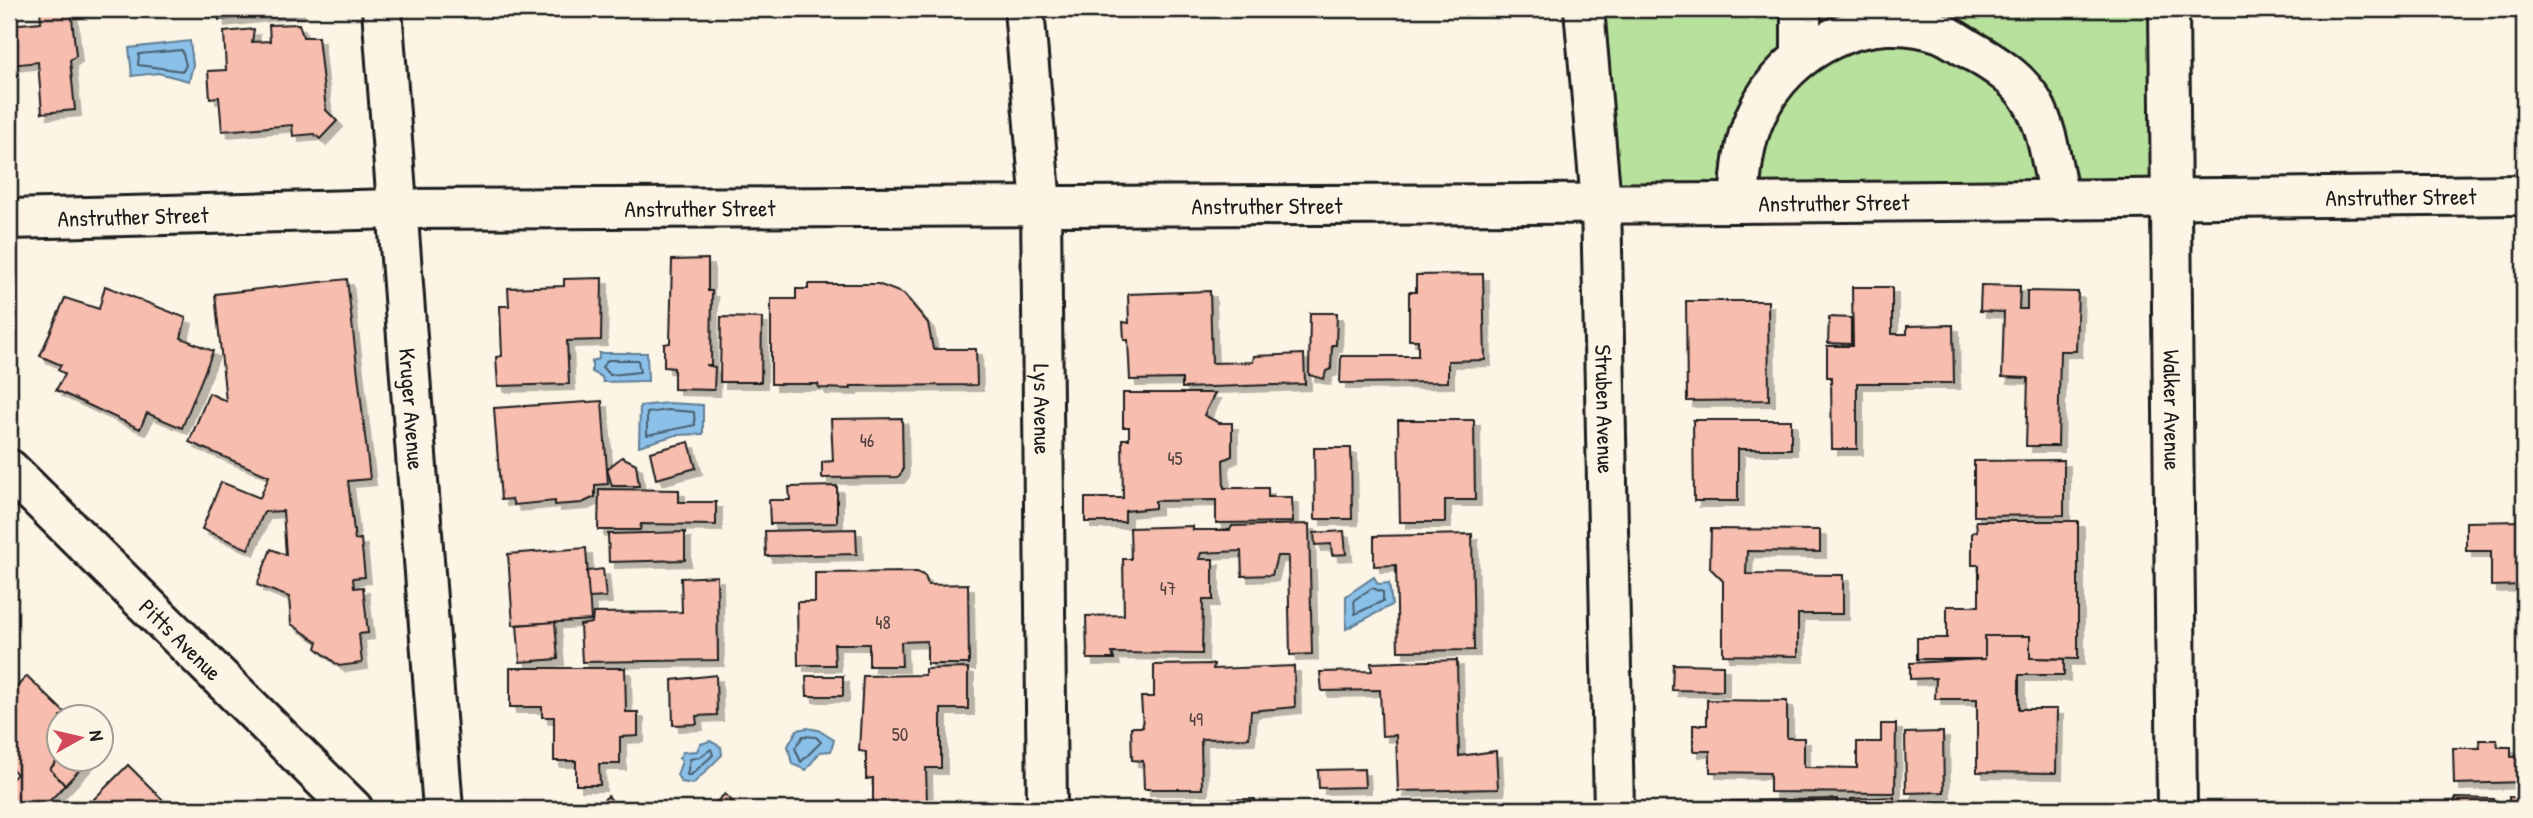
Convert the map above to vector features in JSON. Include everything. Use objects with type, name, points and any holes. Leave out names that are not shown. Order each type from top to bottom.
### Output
[{"type":"street","name":"Kruger Avenue","points":[[382,9],[443,809]]},
{"type":"street","name":"Lys Avenue","points":[[1024,9],[1041,205],[1047,809]]},
{"type":"street","name":"Struben Avenue","points":[[1584,9],[1601,202],[1614,809]]},
{"type":"street","points":[[1801,9],[1801,55]]},
{"type":"street","name":"Walker Avenue","points":[[2169,9],[2177,809]]},
{"type":"street","points":[[1740,203],[1742,159],[1756,115],[1778,80],[1801,55],[1831,37],[1889,24],[1943,33],[2011,77],[2033,102],[2042,125],[2060,201]]},
{"type":"street","name":"Anstruther Street","points":[[9,219],[396,209],[2060,201],[2524,195]]},
{"type":"street","name":"Pitts Avenue","points":[[9,469],[352,809]]},
{"type":"green space","points":[[1597,9],[1788,9],[1788,50],[1728,189],[1613,190]]},
{"type":"green space","points":[[1813,9],[2156,9],[2158,187],[2071,189],[1987,44],[1813,32]]},
{"type":"green space","points":[[1886,37],[1938,43],[2021,108],[2044,187],[1752,190],[1766,121],[1807,65]]},
{"type":"water","points":[[190,41],[193,65],[189,81],[158,73],[132,76],[129,48]]},
{"type":"water","points":[[599,353],[647,353],[648,381],[603,382],[602,377],[592,372],[592,361],[599,359]]},
{"type":"water","points":[[668,403],[703,405],[703,434],[676,435],[639,446],[640,406]]},
{"type":"water","points":[[1374,577],[1378,584],[1389,583],[1392,605],[1346,629],[1346,596]]},
{"type":"water","points":[[797,730],[818,730],[834,740],[831,751],[820,752],[806,770],[792,764],[788,746]]},
{"type":"water","points":[[710,741],[721,747],[722,755],[693,784],[681,782],[677,775],[682,761],[679,758],[683,752],[697,751],[700,744]]},
{"type":"building","points":[[40,9],[71,9],[76,56],[70,60],[75,110],[42,113],[38,62],[11,65],[9,25],[41,22]]},
{"type":"building","points":[[218,9],[298,9],[298,11],[219,20]]},
{"type":"building","points":[[299,24],[303,37],[318,37],[326,110],[337,121],[320,139],[314,134],[293,136],[292,125],[222,131],[219,97],[210,98],[208,71],[226,70],[224,32],[254,29],[252,42],[270,41],[269,25]]},
{"type":"building","points":[[708,259],[708,291],[712,291],[711,365],[706,365],[715,367],[714,390],[674,389],[674,368],[664,367],[664,344],[670,343],[672,260]]},
{"type":"building","points":[[1483,274],[1485,360],[1448,361],[1448,382],[1340,383],[1341,356],[1418,356],[1418,340],[1409,340],[1409,292],[1416,292],[1416,275]]},
{"type":"building","points":[[602,278],[601,340],[567,341],[569,384],[498,386],[496,357],[502,356],[500,306],[509,306],[508,288],[564,286],[564,279]]},
{"type":"building","points":[[347,279],[370,479],[348,481],[355,540],[361,539],[365,577],[353,578],[354,588],[363,587],[368,633],[359,634],[362,663],[339,666],[316,648],[318,642],[291,624],[289,597],[257,585],[271,549],[286,555],[283,511],[264,512],[248,549],[202,529],[221,482],[260,498],[269,476],[189,442],[209,393],[226,401],[215,294]]},
{"type":"building","points":[[808,284],[878,284],[904,294],[928,323],[933,349],[976,349],[977,385],[850,386],[851,389],[819,388],[818,384],[771,384],[771,299],[796,299],[796,289],[808,289]]},
{"type":"building","points":[[1981,285],[2020,286],[2019,309],[2027,309],[2027,291],[2078,292],[2076,351],[2060,351],[2058,446],[2026,446],[2028,378],[2002,377],[2004,312],[1980,311]]},
{"type":"building","points":[[105,286],[186,318],[181,338],[213,351],[182,428],[147,413],[140,429],[56,390],[65,374],[58,370],[61,365],[40,356],[65,298],[99,309]]},
{"type":"building","points":[[1852,287],[1892,287],[1892,334],[1907,334],[1907,326],[1953,325],[1954,383],[1857,383],[1857,449],[1832,449],[1831,377],[1827,377],[1827,346],[1853,346]]},
{"type":"building","points":[[1210,291],[1212,363],[1253,362],[1254,356],[1304,354],[1305,384],[1182,388],[1182,379],[1130,380],[1128,340],[1124,340],[1123,322],[1129,323],[1128,294]]},
{"type":"building","points":[[1686,301],[1768,301],[1769,400],[1687,401]]},
{"type":"building","points":[[1310,313],[1337,313],[1336,345],[1332,345],[1331,369],[1326,371],[1324,379],[1309,375]]},
{"type":"building","points":[[721,317],[762,318],[761,382],[720,382]]},
{"type":"building","points":[[1829,317],[1851,318],[1851,344],[1828,343]]},
{"type":"building","points":[[1123,393],[1215,393],[1204,415],[1219,423],[1232,423],[1232,456],[1223,460],[1224,488],[1268,488],[1268,497],[1292,497],[1293,522],[1216,523],[1216,500],[1155,501],[1155,508],[1125,511],[1125,522],[1085,522],[1085,498],[1123,498],[1122,439],[1129,439],[1129,427],[1123,427]]},
{"type":"building","points":[[602,401],[608,484],[595,485],[595,497],[582,503],[555,505],[555,501],[514,505],[512,499],[501,500],[494,408]]},
{"type":"building","points":[[902,418],[903,471],[898,477],[822,478],[822,462],[833,461],[831,419]]},
{"type":"building","points":[[1398,420],[1474,420],[1475,500],[1445,500],[1445,522],[1400,522]]},
{"type":"building","points":[[1693,420],[1791,420],[1791,449],[1738,449],[1738,501],[1694,501]]},
{"type":"building","points":[[689,442],[696,468],[656,479],[650,452]]},
{"type":"building","points":[[1314,448],[1351,448],[1352,519],[1315,519]]},
{"type":"building","points":[[622,457],[636,464],[639,486],[612,486],[607,469]]},
{"type":"building","points":[[2064,460],[2064,515],[1974,516],[1974,461]]},
{"type":"building","points":[[837,486],[837,523],[770,524],[769,500],[790,500],[789,487]]},
{"type":"building","points":[[599,489],[679,490],[679,502],[716,502],[716,525],[641,524],[640,530],[598,530]]},
{"type":"building","points":[[1976,521],[2078,521],[2078,659],[2030,658],[2030,636],[1985,636],[1985,659],[1917,659],[1917,638],[1947,638],[1947,606],[1979,606],[1979,565],[1972,565],[1972,533],[1977,531]]},
{"type":"building","points":[[2524,521],[2524,585],[2491,586],[2491,551],[2466,551],[2466,522]]},
{"type":"building","points":[[1309,524],[1312,654],[1290,655],[1288,556],[1277,556],[1272,575],[1242,576],[1241,551],[1201,553],[1199,559],[1213,559],[1213,600],[1203,600],[1202,654],[1112,653],[1114,659],[1087,659],[1086,616],[1124,615],[1123,559],[1131,559],[1130,528],[1193,526],[1193,530],[1230,530],[1232,526]]},
{"type":"building","points":[[856,529],[857,554],[766,556],[765,531]]},
{"type":"building","points":[[1711,529],[1820,530],[1820,552],[1747,551],[1746,574],[1843,575],[1843,614],[1798,614],[1798,656],[1723,655],[1723,581],[1710,568]]},
{"type":"building","points":[[1344,531],[1346,554],[1332,555],[1331,544],[1315,545],[1314,533]]},
{"type":"building","points":[[685,532],[685,560],[609,562],[608,534]]},
{"type":"building","points":[[1472,534],[1474,650],[1398,651],[1396,565],[1374,566],[1374,536]]},
{"type":"building","points":[[586,548],[591,620],[513,625],[508,554]]},
{"type":"building","points":[[603,569],[606,597],[589,598],[587,571]]},
{"type":"building","points":[[917,572],[925,576],[928,585],[968,584],[969,664],[927,664],[927,641],[901,642],[902,666],[869,666],[869,644],[834,644],[835,665],[798,665],[797,602],[815,602],[815,573]]},
{"type":"building","points":[[717,576],[718,660],[582,662],[580,625],[592,623],[593,613],[682,612],[681,578]]},
{"type":"building","points":[[555,622],[558,659],[520,662],[517,625]]},
{"type":"building","points":[[1985,636],[2030,636],[2030,658],[2064,659],[2064,675],[2019,675],[2019,709],[2057,709],[2056,773],[1977,772],[1977,699],[1935,699],[1936,678],[1910,679],[1910,663],[1985,659]]},
{"type":"building","points":[[1457,660],[1459,756],[1496,751],[1498,789],[1398,791],[1396,735],[1382,736],[1380,690],[1322,691],[1320,672],[1372,671],[1371,663]]},
{"type":"building","points":[[1214,664],[1213,669],[1294,666],[1295,707],[1251,711],[1249,738],[1201,739],[1202,789],[1144,789],[1143,761],[1132,760],[1131,727],[1143,727],[1141,697],[1154,697],[1154,665]]},
{"type":"building","points":[[1673,664],[1723,665],[1723,691],[1672,690]]},
{"type":"building","points":[[510,668],[625,668],[626,712],[638,712],[638,736],[620,737],[620,764],[599,764],[600,785],[576,785],[576,761],[554,761],[554,717],[542,717],[542,707],[510,707]]},
{"type":"building","points":[[968,668],[968,709],[941,709],[941,768],[926,768],[927,803],[873,803],[873,778],[866,779],[866,752],[859,751],[863,676],[925,675],[925,669]]},
{"type":"building","points":[[716,675],[717,715],[696,716],[697,724],[673,725],[672,680]]},
{"type":"building","points":[[27,676],[54,702],[46,702],[46,772],[53,772],[65,785],[42,809],[9,809],[9,782],[17,774],[9,766],[9,695]]},
{"type":"building","points":[[806,676],[843,676],[843,696],[807,696]]},
{"type":"building","points":[[1707,700],[1787,701],[1787,738],[1804,738],[1804,767],[1857,768],[1857,742],[1881,742],[1881,724],[1896,724],[1895,793],[1770,792],[1770,773],[1710,772],[1710,751],[1693,751],[1693,725],[1707,725]]},
{"type":"building","points":[[1943,732],[1944,792],[1906,793],[1905,733]]},
{"type":"building","points":[[2479,740],[2497,740],[2498,747],[2511,747],[2511,757],[2524,756],[2524,782],[2454,784],[2453,748],[2480,748]]},
{"type":"building","points":[[128,765],[163,800],[155,809],[84,809]]},
{"type":"building","points":[[1364,769],[1365,787],[1319,788],[1318,770]]},
{"type":"building","points":[[53,772],[77,772],[65,785]]},
{"type":"building","points":[[725,794],[740,809],[709,809]]},
{"type":"building","points":[[608,796],[619,809],[594,809]]},
{"type":"building","points":[[1894,797],[1894,809],[1851,809],[1851,799]]},
{"type":"building","points":[[2509,797],[2524,798],[2524,809],[2509,809]]},
{"type":"building","points":[[2455,798],[2494,799],[2494,809],[2455,809]]},
{"type":"building","points":[[1255,799],[1255,809],[1140,809],[1140,800]]},
{"type":"building","points":[[1837,799],[1838,809],[1731,809],[1731,801]]},
{"type":"building","points":[[1984,803],[1984,809],[1903,809],[1903,804]]},
{"type":"building","points":[[1415,806],[1416,809],[1355,809],[1355,807]]}]
